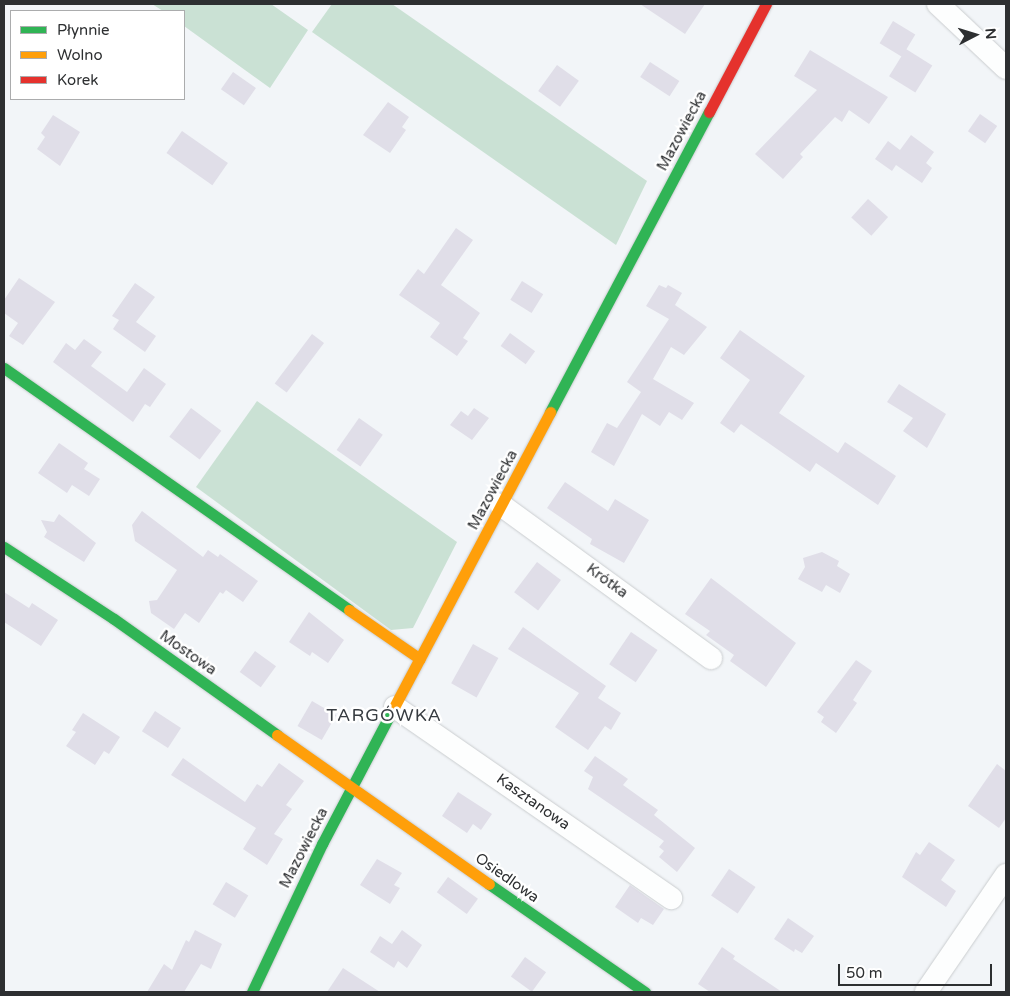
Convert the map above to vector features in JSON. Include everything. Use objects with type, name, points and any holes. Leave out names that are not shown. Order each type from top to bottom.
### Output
[{"type":"street","name":"Mazowiecka","points":[[252,992],[294,900],[352,788],[766,4]]},
{"type":"street","points":[[938,4],[1006,68]]},
{"type":"street","points":[[4,368],[420,659]]},
{"type":"street","name":"Krótka","points":[[501,505],[711,658]]},
{"type":"street","name":"Mostowa","points":[[4,547],[114,619],[352,788]]},
{"type":"street","name":"Kasztanowa","points":[[395,707],[671,898]]},
{"type":"street","name":"Osiedlowa","points":[[352,788],[646,992]]},
{"type":"street","points":[[926,992],[1006,875]]},
{"type":"green space","points":[[152,4],[271,4],[308,30],[270,88],[185,27],[185,10],[161,10]]},
{"type":"green space","points":[[332,4],[392,4],[647,181],[616,245],[312,32]]},
{"type":"green space","points":[[257,401],[457,542],[413,628],[391,630],[196,487]]},
{"type":"building","points":[[640,4],[705,4],[685,34]]},
{"type":"building","points":[[893,21],[915,34],[902,57],[880,43]]},
{"type":"building","points":[[906,49],[932,65],[915,93],[889,76]]},
{"type":"building","points":[[810,50],[888,97],[869,124],[849,110],[842,122],[835,117],[800,154],[803,157],[783,179],[755,154],[817,90],[794,76]]},
{"type":"building","points":[[650,62],[679,81],[670,96],[640,77]]},
{"type":"building","points":[[557,65],[579,81],[560,107],[538,91]]},
{"type":"building","points":[[233,72],[256,88],[244,105],[221,89]]},
{"type":"building","points":[[388,102],[409,117],[402,127],[406,130],[390,153],[363,135]]},
{"type":"building","points":[[980,114],[997,126],[985,143],[968,131]]},
{"type":"building","points":[[53,115],[80,132],[60,166],[37,149],[45,137],[41,133]]},
{"type":"building","points":[[182,131],[228,163],[212,185],[167,153]]},
{"type":"building","points":[[911,135],[934,152],[926,163],[932,168],[922,183],[896,165],[892,171],[875,159],[888,141],[900,150]]},
{"type":"building","points":[[868,199],[888,217],[871,236],[851,218]]},
{"type":"building","points":[[456,228],[473,240],[441,285],[480,313],[463,338],[468,341],[457,356],[430,337],[440,323],[399,295],[418,269],[424,274]]},
{"type":"building","points":[[19,278],[55,302],[23,345],[9,336],[18,323],[4,313],[4,300]]},
{"type":"building","points":[[522,281],[543,294],[532,313],[510,300]]},
{"type":"building","points":[[135,283],[155,297],[136,322],[156,336],[145,352],[113,329],[119,320],[112,316]]},
{"type":"building","points":[[659,285],[666,288],[668,285],[682,293],[675,305],[707,327],[684,355],[671,347],[653,379],[694,403],[682,420],[669,412],[660,426],[642,414],[614,466],[591,452],[607,423],[617,428],[641,392],[627,382],[669,319],[646,306]]},
{"type":"building","points":[[740,330],[805,376],[779,413],[838,453],[845,442],[896,476],[878,505],[816,463],[810,472],[741,424],[734,433],[720,423],[750,380],[720,358]]},
{"type":"building","points":[[510,333],[535,351],[526,364],[501,346]]},
{"type":"building","points":[[312,334],[324,343],[287,393],[275,384]]},
{"type":"building","points":[[84,339],[102,352],[91,366],[127,392],[144,368],[166,384],[150,407],[145,404],[133,422],[53,362],[66,343],[75,350]]},
{"type":"building","points":[[899,384],[946,414],[927,448],[903,431],[913,418],[887,402]]},
{"type":"building","points":[[191,408],[221,431],[200,460],[169,437]]},
{"type":"building","points":[[474,408],[489,418],[472,440],[450,425],[461,411],[468,416]]},
{"type":"building","points":[[359,418],[383,435],[360,467],[337,450]]},
{"type":"building","points":[[59,443],[88,463],[84,469],[100,479],[89,496],[72,485],[67,493],[38,473]]},
{"type":"building","points":[[565,482],[608,511],[615,499],[649,520],[624,563],[590,544],[592,539],[547,508]]},
{"type":"building","points":[[142,511],[203,557],[208,550],[218,557],[220,554],[258,581],[243,602],[226,590],[223,594],[220,592],[199,623],[185,613],[174,629],[151,613],[149,601],[157,600],[177,570],[135,541],[132,525]]},
{"type":"building","points":[[59,514],[96,543],[84,562],[44,537],[47,532],[41,520],[54,522]]},
{"type":"building","points":[[822,552],[839,561],[837,566],[850,574],[840,593],[826,585],[822,592],[798,579],[805,567],[803,558]]},
{"type":"building","points":[[537,562],[561,580],[538,610],[514,592]]},
{"type":"building","points":[[711,578],[796,643],[766,687],[730,661],[734,655],[706,635],[710,631],[685,614]]},
{"type":"building","points":[[4,592],[29,608],[32,603],[58,620],[41,646],[4,622]]},
{"type":"building","points":[[309,612],[344,640],[328,663],[312,652],[310,656],[289,642]]},
{"type":"building","points":[[523,627],[606,686],[598,698],[621,713],[611,730],[605,726],[588,750],[555,727],[579,693],[508,649]]},
{"type":"building","points":[[631,632],[658,650],[636,682],[609,664]]},
{"type":"building","points":[[473,644],[498,658],[477,697],[451,683]]},
{"type":"building","points":[[255,651],[276,666],[261,687],[240,672]]},
{"type":"building","points":[[856,660],[872,671],[853,700],[857,703],[836,733],[821,722],[824,717],[817,712]]},
{"type":"building","points":[[312,701],[336,715],[322,740],[298,726]]},
{"type":"building","points":[[155,711],[181,728],[168,748],[142,731]]},
{"type":"building","points":[[83,713],[120,737],[109,754],[104,751],[95,765],[66,746],[76,732],[72,730]]},
{"type":"building","points":[[595,756],[628,779],[623,785],[658,810],[654,815],[695,848],[677,872],[659,857],[664,851],[659,847],[664,841],[588,789],[593,777],[584,771]]},
{"type":"building","points":[[183,758],[245,802],[257,784],[262,787],[279,763],[304,781],[286,805],[292,809],[274,834],[283,839],[267,865],[243,849],[256,828],[171,775]]},
{"type":"building","points":[[997,764],[1006,771],[1006,818],[999,828],[968,806]]},
{"type":"building","points":[[458,792],[492,814],[481,830],[473,824],[467,833],[442,816]]},
{"type":"building","points":[[929,842],[955,860],[941,880],[956,891],[946,907],[902,877],[916,852],[920,855]]},
{"type":"building","points":[[377,859],[402,873],[394,885],[400,888],[390,904],[360,885]]},
{"type":"building","points":[[729,869],[756,887],[738,913],[711,896]]},
{"type":"building","points":[[448,877],[478,899],[467,914],[437,892]]},
{"type":"building","points":[[226,882],[248,895],[235,918],[213,904]]},
{"type":"building","points":[[630,885],[664,909],[653,925],[641,918],[638,923],[615,907]]},
{"type":"building","points":[[788,918],[814,936],[802,953],[795,949],[794,952],[774,939]]},
{"type":"building","points":[[195,930],[222,944],[211,969],[201,964],[184,992],[147,992],[164,964],[172,970],[186,940],[189,942]]},
{"type":"building","points":[[402,930],[422,945],[407,968],[398,961],[394,968],[370,952],[380,936],[392,944]]},
{"type":"building","points":[[722,947],[735,956],[733,959],[782,992],[710,992],[698,984]]},
{"type":"building","points":[[525,957],[546,972],[532,992],[511,976]]},
{"type":"building","points":[[343,968],[380,992],[327,992]]},
{"type":"traffic: fast","points":[[550,412],[709,112]]},
{"type":"traffic: fast","points":[[4,368],[349,610]]},
{"type":"traffic: fast","points":[[4,547],[114,619],[277,735]]},
{"type":"traffic: fast","points":[[252,992],[322,844],[393,709]]},
{"type":"traffic: fast","points":[[489,884],[645,992]]},
{"type":"traffic: slow","points":[[393,709],[550,412]]},
{"type":"traffic: slow","points":[[349,610],[420,659]]},
{"type":"traffic: slow","points":[[277,735],[489,884]]},
{"type":"traffic: jam","points":[[709,112],[766,4]]},
{"type":"district","name":"TARGÓWKA","points":[[384,715]]}]
